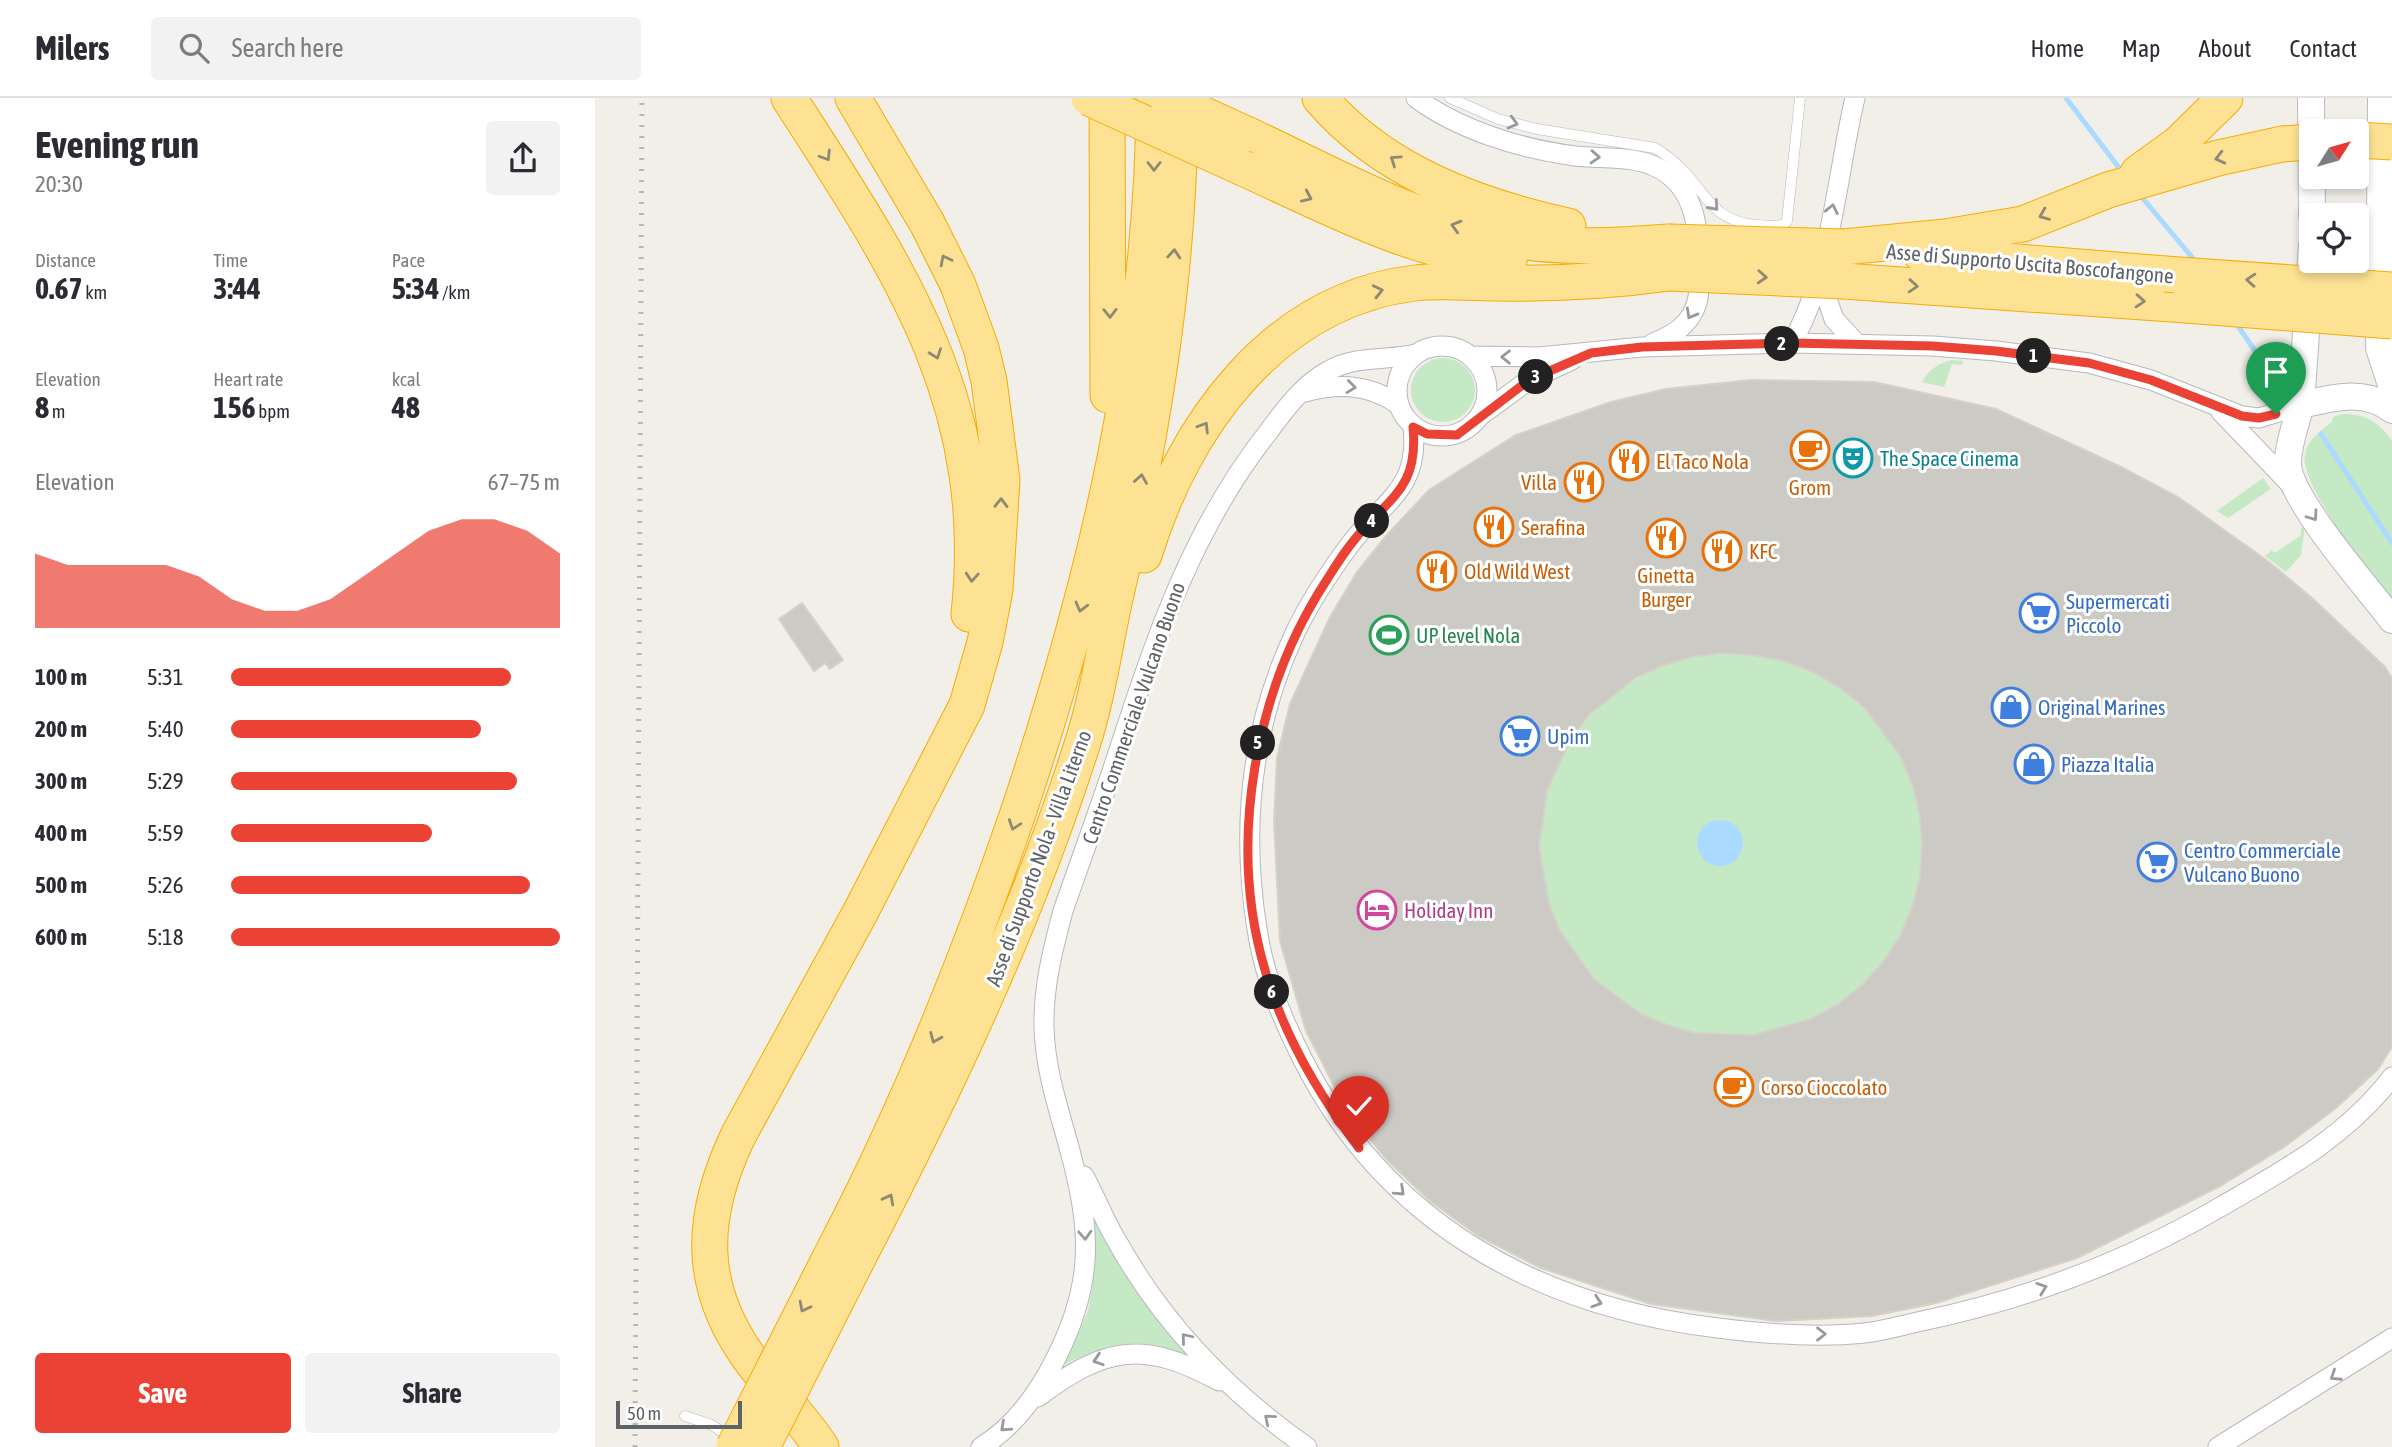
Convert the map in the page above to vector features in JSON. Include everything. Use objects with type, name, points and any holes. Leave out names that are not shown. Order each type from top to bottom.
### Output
[{"type":"highway","points":[[789,98],[874,231],[915,304],[946,380],[961,431],[968,476],[973,572],[967,625],[929,779]]},
{"type":"highway","points":[[850,1447],[813,1434],[754,1364],[720,1310],[711,1277],[708,1243],[712,1206],[722,1168],[738,1136],[967,705],[993,603],[1001,526],[1002,480],[997,435],[981,348],[958,285],[927,223],[853,98]]},
{"type":"highway","points":[[1089,98],[1363,222],[1459,253],[1503,261],[1669,258]]},
{"type":"highway","points":[[1091,568],[1109,393],[1107,98]]},
{"type":"highway","name":"Asse di Supporto Nola - Villa Literno","points":[[762,1447],[846,1253],[875,1172],[950,1003],[1043,738],[1091,568],[1135,348],[1147,270],[1154,178],[1154,98]]},
{"type":"highway","points":[[1167,98],[1407,209],[1489,235],[1613,247],[1669,258]]},
{"type":"highway","name":"Asse di Supporto Nola - Villa Literno","points":[[734,1447],[974,1029],[1027,902],[1083,742],[1138,497],[1172,279],[1180,174],[1181,98]]},
{"type":"highway","points":[[1320,98],[1359,135],[1398,163],[1467,198],[1669,258]]},
{"type":"highway","points":[[2156,170],[2225,98]]},
{"type":"highway","points":[[2369,141],[2392,142]]},
{"type":"highway","points":[[1836,267],[1945,237],[2022,224],[2156,170],[2297,143]]},
{"type":"highway","points":[[1083,742],[1147,544],[1171,486],[1205,425],[1233,386],[1262,353],[1299,324],[1335,304],[1372,292],[1416,283],[1621,280],[1669,258]]},
{"type":"highway","name":"Asse di Supporto Uscita Boscofangone","points":[[1669,258],[1836,267],[2165,274],[2392,290]]},
{"type":"highway","name":"Asse di Supporto Uscita Boscofangone","points":[[1836,267],[2186,305],[2392,321]]},
{"type":"street","points":[[1416,98],[1453,120],[1501,138],[1573,156],[1651,164],[1667,173],[1680,187],[1689,201],[1700,237],[1699,294],[1696,308],[1684,326],[1642,347]]},
{"type":"street","points":[[1855,98],[1836,267],[1834,318],[1857,344]]},
{"type":"street","points":[[2311,98],[2312,203]]},
{"type":"street","points":[[2381,98],[2379,348],[2392,388]]},
{"type":"street","points":[[1791,343],[1836,267]]},
{"type":"street","points":[[2294,488],[2288,466],[2301,405],[2310,273]]},
{"type":"street","name":"Centro Commerciale Vulcano Buono","points":[[1068,1144],[1051,1086],[1044,1027],[1049,972],[1063,911],[1179,578],[1224,494],[1252,452],[1300,394],[1328,371],[1345,363],[1416,354],[1443,346],[1470,356],[1539,357],[1642,347],[1857,344],[1996,351],[2089,363],[2151,380],[2218,408],[2259,418],[2301,405]]},
{"type":"street","name":"Centro Commerciale Vulcano Buono","points":[[1413,427],[1434,436],[1457,435],[1471,427],[1481,415],[1529,380],[1591,353]]},
{"type":"street","points":[[1398,404],[1399,376],[1416,354]]},
{"type":"street","points":[[1470,356],[1479,365],[1487,390],[1481,415]]},
{"type":"street","points":[[1300,394],[1347,385],[1369,389],[1398,404],[1413,427],[1414,455],[1403,488],[1355,539],[1295,633],[1258,743],[1251,780],[1249,856],[1264,969],[1276,1003],[1321,1095],[1374,1166],[1411,1201],[1492,1259],[1543,1283],[1617,1309],[1676,1323],[1741,1332],[1872,1332],[1984,1308],[2094,1270],[2138,1251],[2264,1183],[2329,1141],[2370,1105],[2392,1077]]},
{"type":"street","points":[[2301,405],[2357,396],[2373,398],[2392,410]]},
{"type":"street","points":[[2218,408],[2294,488],[2392,620]]},
{"type":"street","points":[[1068,1144],[1133,1269],[1185,1336],[1232,1389]]},
{"type":"street","points":[[1027,1405],[1063,1344],[1083,1290],[1086,1263],[1082,1201],[1068,1144]]},
{"type":"street","points":[[2218,1447],[2392,1338]]},
{"type":"street","points":[[981,1447],[1027,1405],[1073,1371],[1116,1355],[1149,1354],[1178,1361],[1232,1389],[1307,1447]]},
{"type":"lane","points":[[1450,98],[1498,119],[1537,129],[1655,148],[1669,156],[1693,179],[1715,210],[1733,223],[1775,226],[1783,225],[1787,221],[1800,98]]},
{"type":"lane","points":[[685,1416],[712,1425],[744,1447]]},
{"type":"green space","points":[[1437,358],[1449,358],[1466,367],[1473,378],[1473,402],[1466,413],[1449,422],[1437,422],[1425,417],[1416,408],[1411,396],[1411,384],[1416,372],[1425,363]]},
{"type":"green space","points":[[1952,360],[1963,361],[1962,365],[1952,364],[1944,387],[1922,382],[1934,368]]},
{"type":"green space","points":[[2342,414],[2358,415],[2370,420],[2392,440],[2392,602],[2338,529],[2324,507],[2306,468],[2305,454],[2309,444],[2332,422],[2333,417]]},
{"type":"green space","points":[[2263,478],[2271,489],[2228,518],[2217,511]]},
{"type":"green space","points":[[2305,526],[2301,555],[2286,572],[2265,556],[2272,550],[2275,553],[2301,535],[2301,528]]},
{"type":"green space","points":[[1731,654],[1768,658],[1804,668],[1837,686],[1866,710],[1890,739],[1908,772],[1918,808],[1922,845],[1918,882],[1908,918],[1890,951],[1866,980],[1837,1004],[1804,1022],[1768,1032],[1731,1036],[1694,1032],[1658,1022],[1625,1004],[1596,980],[1572,951],[1554,918],[1544,882],[1540,845],[1544,808],[1554,772],[1572,739],[1596,710],[1625,686],[1658,668],[1694,658]]},
{"type":"green space","points":[[1092,1207],[1193,1359],[1159,1346],[1128,1344],[1097,1350],[1064,1365],[1088,1311],[1093,1282]]},
{"type":"water","points":[[1720,820],[1737,826],[1743,843],[1737,860],[1720,866],[1703,860],[1697,843],[1703,826]]},
{"type":"building","name":"Centro Commerciale Vulcano Buono","points":[[1751,380],[1874,382],[1996,409],[2121,467],[2178,497],[2269,562],[2312,598],[2385,667],[2392,678],[2392,1047],[2378,1069],[2336,1108],[2284,1147],[2220,1186],[2077,1258],[1936,1303],[1872,1316],[1776,1321],[1651,1304],[1541,1268],[1480,1237],[1430,1201],[1386,1159],[1346,1109],[1306,1031],[1280,941],[1274,821],[1277,758],[1290,704],[1330,617],[1357,572],[1429,490],[1516,435],[1611,402],[1666,389]],"holes":[[[1722,653],[1784,661],[1813,672],[1864,707],[1901,757],[1913,786],[1920,816],[1920,878],[1912,908],[1900,936],[1883,962],[1862,985],[1838,1004],[1811,1019],[1753,1035],[1695,1033],[1641,1014],[1594,979],[1560,931],[1549,904],[1539,847],[1547,790],[1572,737],[1590,714],[1635,678],[1691,657]]]},
{"type":"building","points":[[802,603],[843,660],[830,669],[825,663],[814,671],[779,619]]},
{"type":"waterway","points":[[2066,98],[2123,173]]},
{"type":"waterway","points":[[2140,195],[2196,262]]},
{"type":"waterway","points":[[2236,323],[2272,376]]},
{"type":"waterway","points":[[2321,434],[2392,543]]},
{"type":"railway","points":[[635,1447],[642,98]]},
{"type":"place","name":"Grom","points":[[1810,450]]},
{"type":"place","name":"The Space Cinema","points":[[1853,458]]},
{"type":"place","name":"El Taco Nola","points":[[1629,461]]},
{"type":"place","name":"Villa","points":[[1584,482]]},
{"type":"place","name":"Serafina","points":[[1494,527]]},
{"type":"place","name":"Ginetta Burger","points":[[1666,538]]},
{"type":"place","name":"KFC","points":[[1722,551]]},
{"type":"place","name":"Old Wild West","points":[[1437,571]]},
{"type":"place","name":"Supermercati Piccolo","points":[[2039,613]]},
{"type":"place","name":"UP level Nola","points":[[1389,635]]},
{"type":"place","name":"Original Marines","points":[[2011,707]]},
{"type":"place","name":"Upim","points":[[1520,736]]},
{"type":"place","name":"Piazza Italia","points":[[2034,764]]},
{"type":"place","name":"Centro Commerciale Vulcano Buono","points":[[2157,862]]},
{"type":"place","name":"Holiday Inn","points":[[1377,910]]},
{"type":"place","name":"Corso Cioccolato","points":[[1734,1087]]},
{"type":"route","points":[[1359,1148],[1321,1095],[1276,1003],[1264,969],[1249,856],[1251,780],[1258,743],[1295,633],[1313,600],[1355,539],[1403,488],[1414,455],[1413,427],[1442,437],[1457,435],[1471,427],[1481,415],[1529,380],[1591,353],[1642,347],[1791,343],[1933,346],[2089,363],[2151,380],[2242,416],[2259,418],[2276,414]]}]
